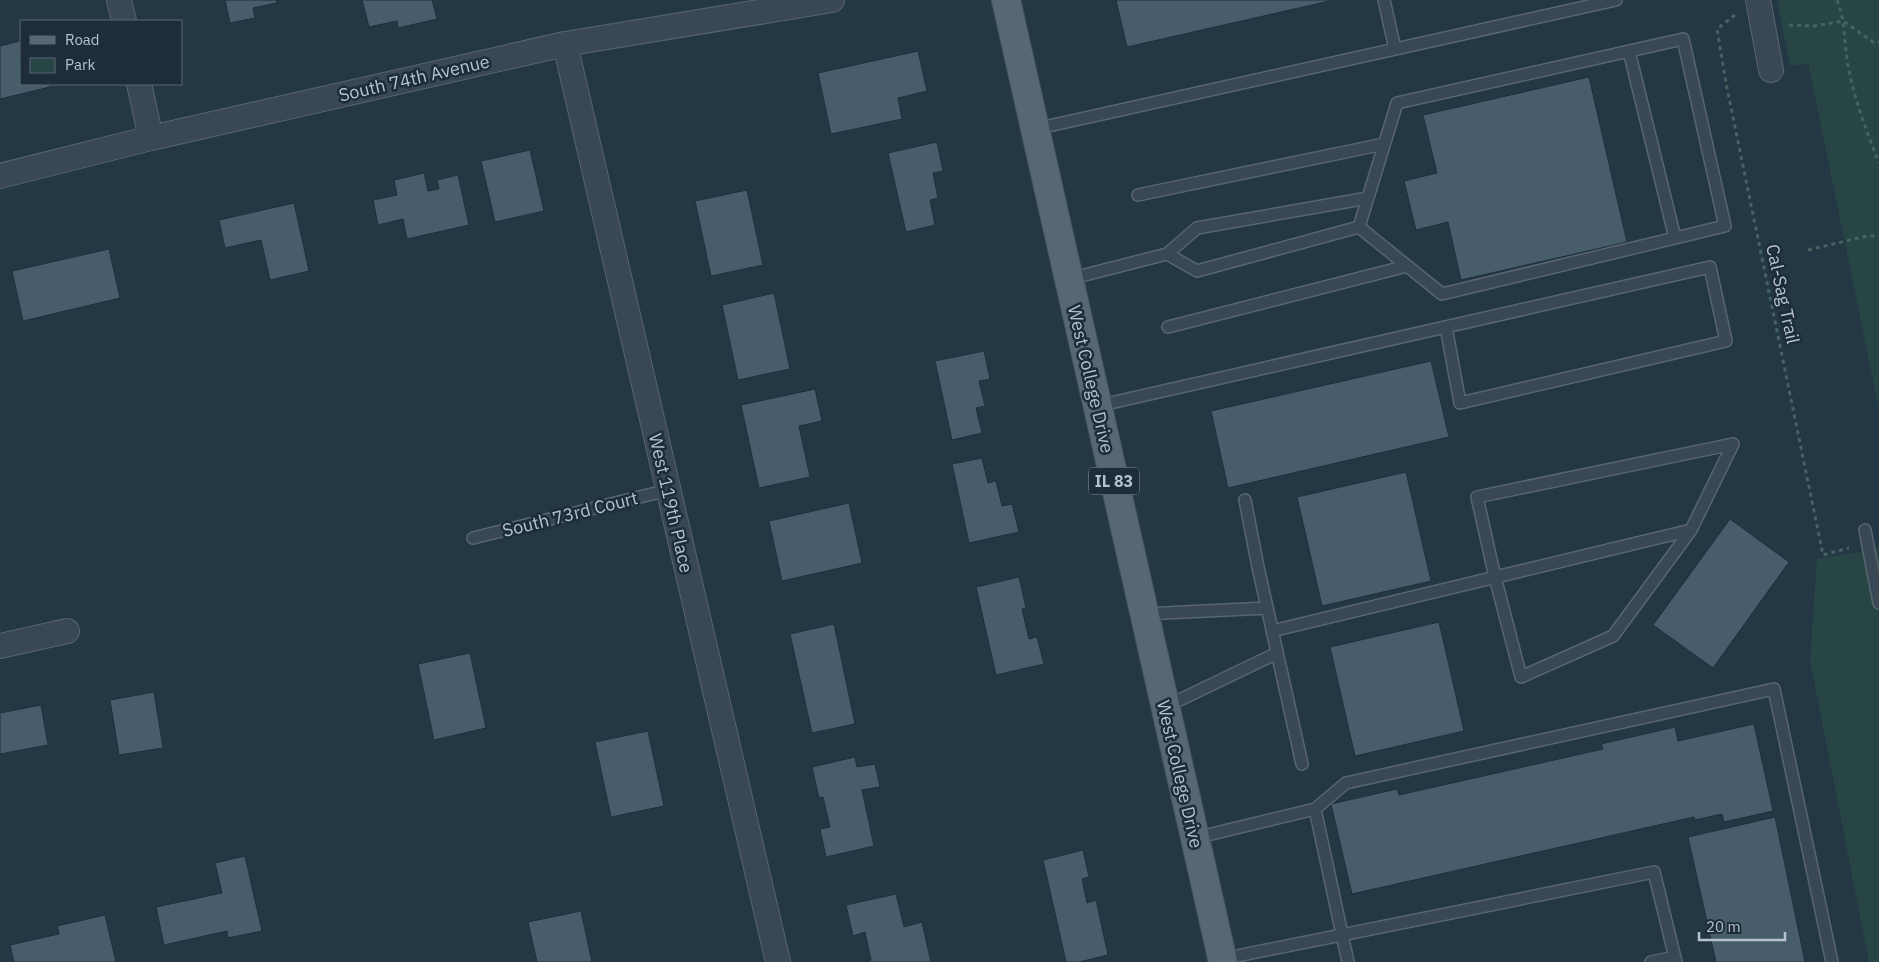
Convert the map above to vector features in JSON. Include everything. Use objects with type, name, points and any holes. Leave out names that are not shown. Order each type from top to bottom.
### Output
[{"type":"main road","name":"West College Drive","points":[[1006,0],[1222,960]]},
{"type":"street","points":[[119,0],[124,20]]},
{"type":"street","name":"South 74th Avenue","points":[[0,176],[151,138],[565,44],[832,0]]},
{"type":"street","points":[[1749,6],[1763,27],[1771,70]]},
{"type":"street","name":"West 119th Place","points":[[565,44],[778,962]]},
{"type":"street","points":[[139,85],[151,138]]},
{"type":"street","points":[[0,646],[67,632]]},
{"type":"lane","points":[[1384,0],[1395,49]]},
{"type":"lane","points":[[1035,129],[1616,0]]},
{"type":"lane","points":[[1683,38],[1725,226],[1442,294],[1359,227],[1397,103],[1683,38]]},
{"type":"lane","points":[[1629,51],[1676,238]]},
{"type":"lane","points":[[1138,195],[1384,144]]},
{"type":"lane","points":[[1069,279],[1167,254],[1197,228],[1368,198]]},
{"type":"lane","points":[[1167,254],[1197,271],[1359,227]]},
{"type":"lane","points":[[1168,327],[1407,266]]},
{"type":"lane","points":[[1097,406],[1710,267],[1726,341],[1460,403],[1446,327]]},
{"type":"lane","points":[[1733,444],[1691,530],[1614,636],[1521,677],[1495,578],[1477,497],[1733,444]]},
{"type":"lane","name":"South 73rd Court","points":[[473,538],[668,490]]},
{"type":"lane","points":[[1245,500],[1302,764]]},
{"type":"lane","points":[[1272,631],[1691,530]]},
{"type":"lane","points":[[1865,530],[1879,603]]},
{"type":"lane","points":[[1144,614],[1267,608]]},
{"type":"lane","points":[[1165,707],[1277,653]]},
{"type":"lane","points":[[1195,838],[1314,808],[1346,783],[1774,689],[1832,962]]},
{"type":"lane","points":[[1314,808],[1348,962]]},
{"type":"lane","points":[[1222,960],[1654,872],[1675,959],[1651,962]]},
{"type":"path","points":[[1837,0],[1843,20],[1847,60],[1857,104],[1879,164]]},
{"type":"path","name":"Cal-Sag Trail","points":[[1749,6],[1717,29],[1726,83],[1823,555],[1867,543]]},
{"type":"path","points":[[1763,27],[1779,24],[1814,26],[1843,20],[1873,42],[1879,42]]},
{"type":"path","points":[[1808,250],[1867,236],[1879,236]]},
{"type":"green space","points":[[1777,0],[1879,0],[1879,410],[1808,63],[1790,66]]},
{"type":"green space","points":[[1879,549],[1879,962],[1869,962],[1810,661],[1817,559]]},
{"type":"building","points":[[225,0],[276,0],[277,3],[253,8],[255,18],[230,23]]},
{"type":"building","points":[[362,0],[432,0],[437,19],[398,28],[397,21],[369,27]]},
{"type":"building","points":[[1116,0],[1334,0],[1127,47]]},
{"type":"building","points":[[20,41],[20,85],[49,85],[50,87],[0,99],[0,46]]},
{"type":"building","points":[[918,51],[927,91],[898,98],[902,119],[831,134],[818,73]]},
{"type":"building","points":[[1589,77],[1627,242],[1461,280],[1448,222],[1416,230],[1404,181],[1437,173],[1423,115]]},
{"type":"building","points":[[937,142],[943,171],[933,173],[938,198],[930,200],[935,225],[906,232],[888,153]]},
{"type":"building","points":[[530,150],[544,211],[495,222],[481,161]]},
{"type":"building","points":[[424,173],[428,191],[439,189],[437,180],[458,175],[469,225],[407,239],[403,219],[378,225],[373,200],[397,195],[394,180]]},
{"type":"building","points":[[747,190],[763,265],[711,276],[695,201]]},
{"type":"building","points":[[294,203],[309,271],[270,280],[261,240],[225,248],[219,220]]},
{"type":"building","points":[[109,249],[120,298],[23,321],[12,271]]},
{"type":"building","points":[[774,293],[790,369],[738,380],[722,305]]},
{"type":"building","points":[[984,351],[990,379],[979,381],[985,406],[976,408],[982,433],[952,440],[935,361]]},
{"type":"building","points":[[1431,361],[1449,437],[1228,488],[1211,411]]},
{"type":"building","points":[[815,389],[822,421],[799,426],[810,477],[759,488],[741,405]]},
{"type":"building","points":[[982,458],[988,483],[996,481],[1002,506],[1012,504],[1019,532],[969,543],[952,464]]},
{"type":"building","points":[[1406,472],[1431,581],[1322,606],[1297,497]]},
{"type":"building","points":[[849,503],[862,563],[782,581],[769,521]]},
{"type":"building","points":[[1730,519],[1789,562],[1713,668],[1653,625]]},
{"type":"building","points":[[1019,577],[1026,608],[1022,609],[1029,639],[1037,637],[1044,664],[996,675],[976,587]]},
{"type":"building","points":[[1439,622],[1464,731],[1355,756],[1330,647]]},
{"type":"building","points":[[834,624],[855,724],[812,733],[790,634]]},
{"type":"building","points":[[470,653],[486,728],[434,740],[418,664]]},
{"type":"building","points":[[154,692],[163,748],[119,755],[110,700]]},
{"type":"building","points":[[41,705],[48,745],[0,754],[0,713]]},
{"type":"building","points":[[1754,724],[1773,811],[1724,822],[1722,814],[1695,820],[1694,817],[1352,894],[1331,804],[1397,789],[1399,795],[1603,749],[1601,744],[1675,727],[1678,741]]},
{"type":"building","points":[[648,731],[664,806],[611,817],[595,742]]},
{"type":"building","points":[[855,757],[857,767],[875,764],[880,787],[862,790],[874,846],[826,857],[820,829],[830,827],[823,797],[819,798],[812,767]]},
{"type":"building","points":[[1775,817],[1805,962],[1716,962],[1688,837]]},
{"type":"building","points":[[1083,850],[1089,877],[1082,879],[1087,903],[1096,900],[1108,955],[1079,962],[1066,962],[1043,860]]},
{"type":"building","points":[[245,856],[262,931],[228,938],[227,931],[164,945],[156,907],[222,893],[215,863]]},
{"type":"building","points":[[896,894],[904,927],[922,922],[931,962],[865,962],[871,960],[865,932],[853,936],[846,905]]},
{"type":"building","points":[[581,911],[592,962],[537,962],[528,922]]},
{"type":"building","points":[[105,915],[116,962],[14,962],[10,945],[59,934],[57,926]]}]
